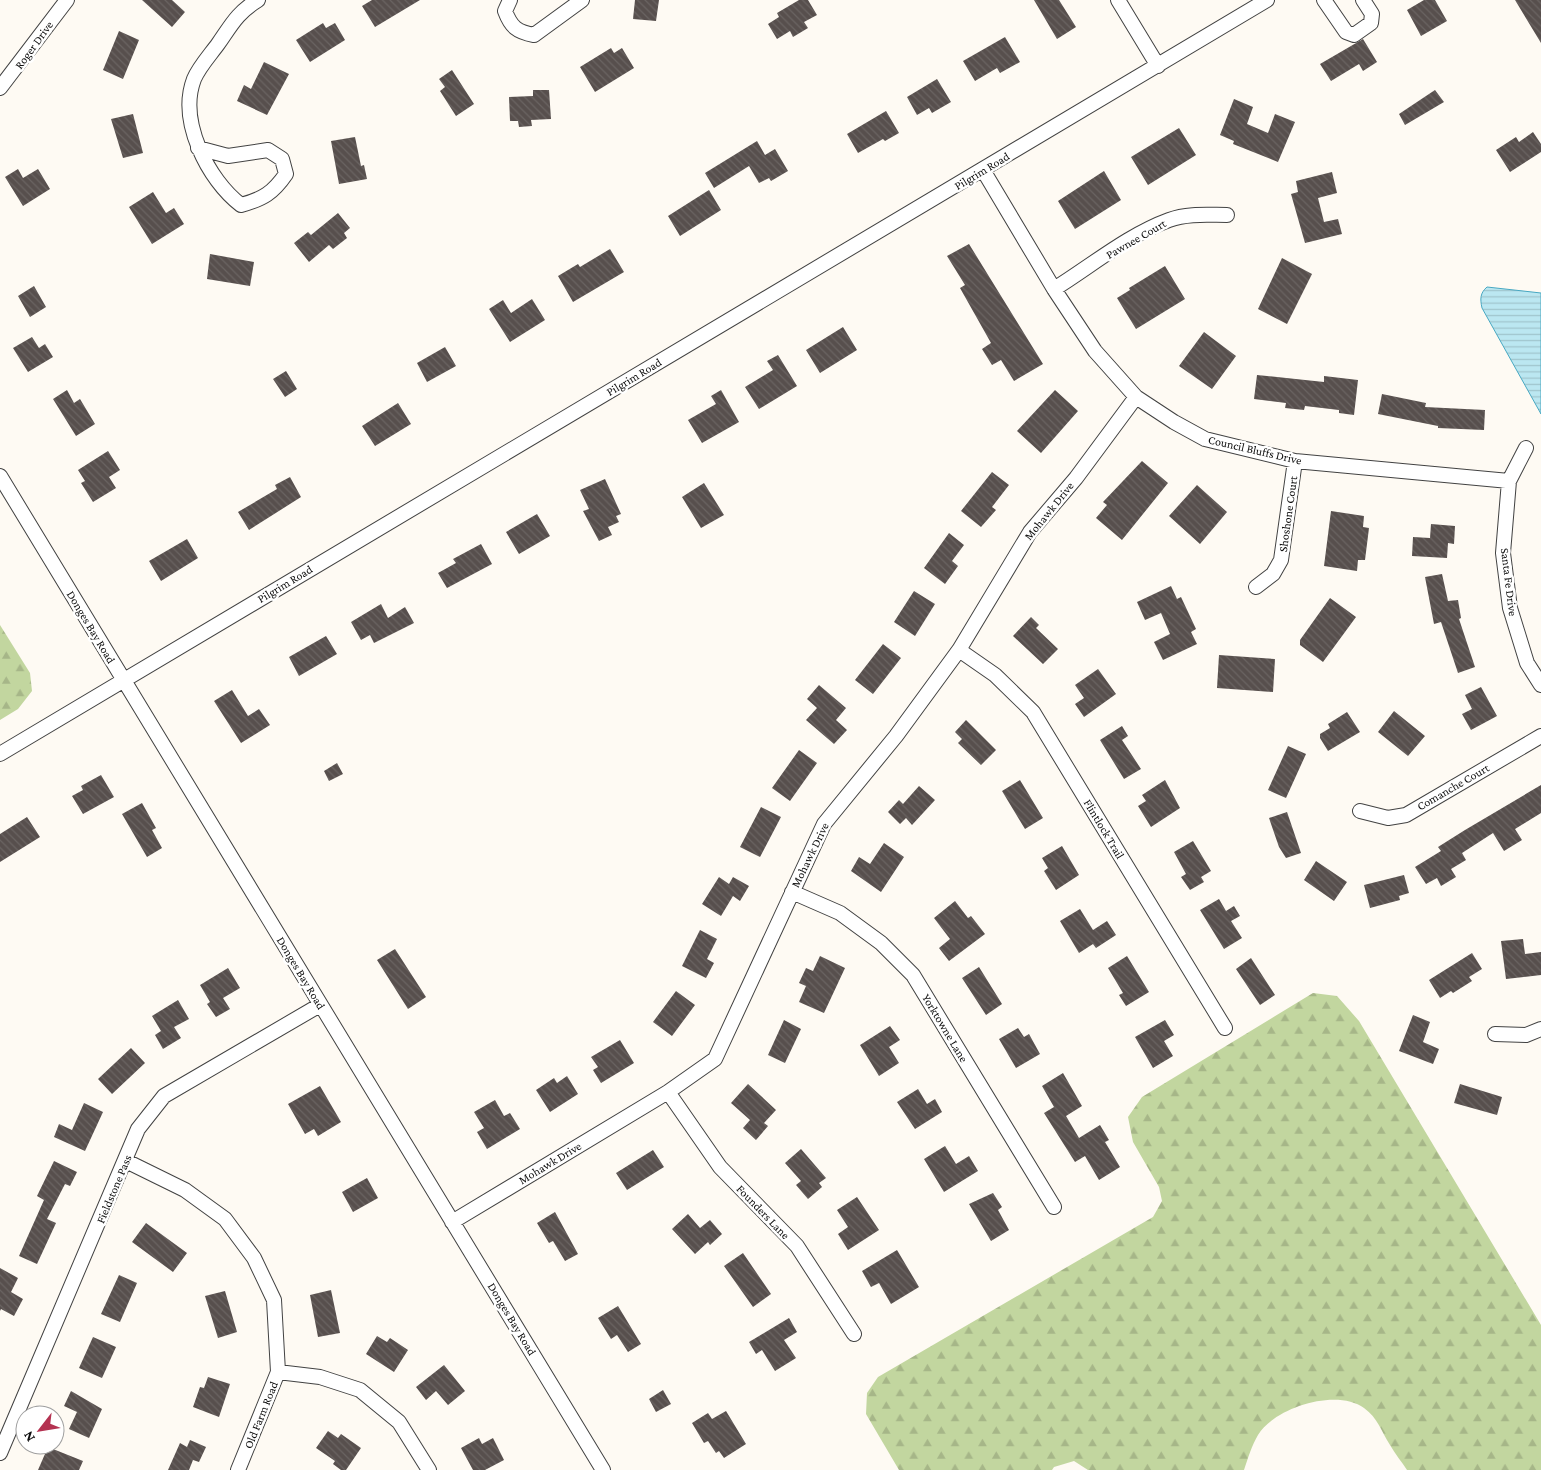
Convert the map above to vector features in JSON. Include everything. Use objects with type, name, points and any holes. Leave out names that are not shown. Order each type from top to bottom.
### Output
[{"type":"street","name":"Roger Drive","points":[[0,88],[67,0]]},
{"type":"street","points":[[198,148],[228,156],[268,150],[282,159],[286,174],[275,190],[258,200],[241,205],[228,195],[198,148],[189,112],[194,79],[241,11],[258,0]]},
{"type":"street","points":[[510,0],[505,11],[510,24],[520,32],[534,34],[582,0]]},
{"type":"street","points":[[1118,0],[1158,66]]},
{"type":"street","name":"Pilgrim Road","points":[[0,754],[1267,0]]},
{"type":"street","points":[[1324,0],[1346,32],[1354,35],[1371,23],[1372,14],[1363,0]]},
{"type":"street","name":"Council Bluffs Drive","points":[[982,170],[1054,289],[1095,352],[1136,397],[1174,422],[1206,439],[1295,461],[1509,481]]},
{"type":"street","name":"Pawnee Court","points":[[1054,289],[1130,241],[1170,220],[1186,216],[1227,215]]},
{"type":"street","name":"Mohawk Drive","points":[[452,1222],[668,1092],[715,1059],[824,824],[896,736],[959,650],[1030,532],[1076,478],[1136,397]]},
{"type":"street","name":"Santa Fe Drive","points":[[1526,448],[1509,481],[1504,553],[1510,608],[1527,663],[1541,685]]},
{"type":"street","name":"Shoshone Court","points":[[1256,587],[1273,574],[1281,560],[1295,461]]},
{"type":"street","name":"Donges Bay Road","points":[[0,476],[603,1470]]},
{"type":"street","name":"Flintlock Trail","points":[[959,650],[995,675],[1033,712],[1225,1028]]},
{"type":"street","name":"Comanche Court","points":[[1360,811],[1388,818],[1406,815],[1541,736]]},
{"type":"street","name":"Yorktowne Lane","points":[[792,892],[840,913],[881,943],[913,975],[1054,1207]]},
{"type":"street","name":"Fieldstone Pass","points":[[0,1453],[126,1162],[138,1129],[164,1096],[320,1005]]},
{"type":"street","points":[[1495,1034],[1526,1035],[1541,1029]]},
{"type":"street","name":"Founders Lane","points":[[668,1092],[720,1168],[797,1246],[854,1334]]},
{"type":"street","name":"Old Farm Road","points":[[126,1162],[185,1190],[225,1219],[254,1258],[274,1300],[278,1372],[238,1470]]},
{"type":"street","points":[[278,1372],[320,1377],[360,1390],[398,1422],[429,1470]]},
{"type":"green space","points":[[0,625],[30,673],[32,691],[18,709],[0,720]]},
{"type":"green space","points":[[1313,993],[1337,996],[1359,1021],[1541,1325],[1541,1470],[1407,1470],[1369,1412],[1352,1402],[1323,1400],[1292,1409],[1266,1425],[1252,1447],[1244,1470],[1088,1470],[1074,1461],[1054,1467],[1052,1470],[899,1470],[866,1414],[867,1393],[878,1377],[1153,1217],[1162,1201],[1159,1187],[1133,1142],[1128,1117],[1142,1097]]},
{"type":"water","points":[[1487,287],[1541,293],[1541,414],[1482,308],[1481,296]]},
{"type":"building","points":[[142,0],[172,0],[185,12],[172,27]]},
{"type":"building","points":[[372,0],[420,0],[375,27],[362,6]]},
{"type":"building","points":[[635,0],[659,0],[656,21],[633,19]]},
{"type":"building","points":[[799,0],[808,0],[817,15],[804,22],[808,28],[793,37],[790,31],[777,39],[768,24],[779,17],[777,13]]},
{"type":"building","points":[[1034,0],[1059,0],[1076,27],[1057,39]]},
{"type":"building","points":[[1424,0],[1435,0],[1447,21],[1421,36],[1407,10]]},
{"type":"building","points":[[1515,0],[1541,0],[1541,43]]},
{"type":"building","points":[[323,23],[326,28],[335,23],[345,40],[310,62],[296,40]]},
{"type":"building","points":[[119,31],[139,40],[123,79],[103,70]]},
{"type":"building","points":[[1005,37],[1020,62],[1000,73],[997,68],[975,81],[963,61]]},
{"type":"building","points":[[1363,39],[1377,62],[1363,71],[1359,64],[1331,81],[1320,64]]},
{"type":"building","points":[[611,48],[614,53],[622,48],[634,68],[595,92],[580,67]]},
{"type":"building","points":[[264,62],[289,74],[267,115],[237,101],[244,85],[251,89]]},
{"type":"building","points":[[452,70],[474,104],[456,116],[440,91],[445,87],[439,79]]},
{"type":"building","points":[[937,79],[951,102],[932,113],[929,108],[917,115],[907,97]]},
{"type":"building","points":[[533,90],[549,90],[551,119],[531,120],[532,126],[519,127],[518,121],[510,121],[509,97],[533,96]]},
{"type":"building","points":[[1435,90],[1444,102],[1405,125],[1399,114]]},
{"type":"building","points":[[1234,99],[1253,107],[1247,124],[1268,133],[1275,114],[1295,122],[1278,162],[1233,144],[1234,141],[1220,135]]},
{"type":"building","points":[[886,111],[899,133],[885,141],[883,139],[858,153],[847,134]]},
{"type":"building","points":[[133,114],[143,153],[123,158],[111,119]]},
{"type":"building","points":[[1179,128],[1196,155],[1148,185],[1131,157]]},
{"type":"building","points":[[1533,132],[1541,144],[1541,152],[1510,172],[1496,150],[1516,137],[1519,142]]},
{"type":"building","points":[[355,137],[361,166],[364,165],[367,179],[339,184],[331,141]]},
{"type":"building","points":[[757,141],[765,155],[775,149],[788,171],[771,181],[769,178],[759,183],[749,166],[714,188],[705,173]]},
{"type":"building","points":[[18,169],[23,178],[38,169],[50,189],[23,206],[5,177]]},
{"type":"building","points":[[1104,171],[1121,200],[1075,229],[1058,201]]},
{"type":"building","points":[[1332,172],[1337,193],[1318,198],[1324,222],[1338,219],[1342,234],[1305,243],[1291,194],[1298,192],[1296,181]]},
{"type":"building","points":[[709,190],[721,210],[680,236],[668,216]]},
{"type":"building","points":[[153,192],[166,213],[174,208],[184,224],[152,244],[129,207]]},
{"type":"building","points":[[338,213],[350,228],[344,233],[347,238],[333,249],[329,245],[309,262],[294,243],[308,232],[311,235]]},
{"type":"building","points":[[969,244],[1043,364],[1014,381],[1001,360],[992,365],[982,349],[991,343],[960,288],[965,285],[947,256]]},
{"type":"building","points":[[610,249],[624,272],[573,302],[558,276],[578,264],[580,267]]},
{"type":"building","points":[[210,254],[254,262],[250,286],[207,279]]},
{"type":"building","points":[[1282,258],[1312,274],[1287,324],[1258,309]]},
{"type":"building","points":[[1165,266],[1185,299],[1136,329],[1117,298],[1130,290],[1129,288]]},
{"type":"building","points":[[34,286],[46,307],[30,317],[18,296]]},
{"type":"building","points":[[532,299],[545,320],[510,342],[489,309],[503,300],[511,313]]},
{"type":"building","points":[[843,327],[857,350],[820,373],[806,350]]},
{"type":"building","points":[[1204,332],[1236,356],[1212,389],[1179,366]]},
{"type":"building","points":[[32,337],[39,348],[45,344],[53,357],[28,372],[13,348]]},
{"type":"building","points":[[445,347],[456,366],[427,382],[417,363]]},
{"type":"building","points":[[778,355],[797,386],[759,409],[745,387],[773,370],[767,361]]},
{"type":"building","points":[[286,371],[297,389],[285,397],[273,379]]},
{"type":"building","points":[[1257,375],[1324,382],[1324,376],[1358,380],[1354,415],[1339,413],[1339,410],[1305,406],[1304,410],[1285,408],[1286,403],[1254,399]]},
{"type":"building","points":[[67,390],[74,403],[80,399],[95,424],[76,436],[53,399]]},
{"type":"building","points":[[721,390],[739,422],[702,443],[688,420],[716,404],[711,396]]},
{"type":"building","points":[[1055,390],[1078,411],[1041,453],[1017,431]]},
{"type":"building","points":[[1382,394],[1426,403],[1425,407],[1485,410],[1484,430],[1438,428],[1438,426],[1378,414]]},
{"type":"building","points":[[398,403],[411,424],[375,446],[362,426]]},
{"type":"building","points":[[108,451],[120,470],[109,477],[116,488],[93,502],[81,483],[85,481],[78,470]]},
{"type":"building","points":[[1142,461],[1168,483],[1122,540],[1096,518],[1107,505],[1103,502]]},
{"type":"building","points":[[992,472],[1009,485],[992,507],[996,510],[981,527],[961,511]]},
{"type":"building","points":[[290,477],[301,497],[249,530],[238,512],[277,489],[275,485]]},
{"type":"building","points":[[605,479],[621,514],[616,516],[619,522],[608,527],[612,535],[599,541],[583,511],[589,509],[580,490]]},
{"type":"building","points":[[704,483],[724,515],[701,528],[682,497]]},
{"type":"building","points":[[1197,485],[1227,512],[1200,544],[1169,516]]},
{"type":"building","points":[[1331,511],[1364,516],[1363,527],[1369,528],[1365,560],[1358,560],[1357,571],[1324,566]]},
{"type":"building","points":[[537,514],[550,536],[519,554],[506,532]]},
{"type":"building","points":[[1431,524],[1455,526],[1454,544],[1448,543],[1447,558],[1412,556],[1413,537],[1430,538]]},
{"type":"building","points":[[949,533],[964,545],[952,561],[958,566],[945,584],[924,568]]},
{"type":"building","points":[[187,539],[198,558],[161,581],[149,561]]},
{"type":"building","points":[[481,544],[492,564],[447,588],[438,573],[456,563],[453,559]]},
{"type":"building","points":[[1442,574],[1448,601],[1458,600],[1461,618],[1459,619],[1475,667],[1458,673],[1441,622],[1434,624],[1425,577]]},
{"type":"building","points":[[1171,586],[1177,599],[1181,597],[1196,629],[1191,632],[1197,644],[1163,660],[1154,642],[1170,634],[1161,613],[1145,620],[1137,602]]},
{"type":"building","points":[[914,591],[935,604],[915,636],[894,622]]},
{"type":"building","points":[[1330,598],[1356,617],[1323,662],[1300,645],[1300,640]]},
{"type":"building","points":[[381,604],[388,618],[405,607],[414,623],[374,643],[370,635],[361,640],[351,622]]},
{"type":"building","points":[[1031,617],[1039,625],[1036,628],[1058,649],[1043,664],[1013,636]]},
{"type":"building","points":[[326,636],[337,654],[299,676],[289,657]]},
{"type":"building","points":[[883,644],[901,658],[873,694],[855,680]]},
{"type":"building","points":[[1219,655],[1275,659],[1273,692],[1217,688]]},
{"type":"building","points":[[1098,669],[1116,694],[1084,717],[1075,704],[1084,698],[1075,685]]},
{"type":"building","points":[[819,685],[846,708],[836,720],[847,730],[834,744],[806,720],[817,708],[807,699]]},
{"type":"building","points":[[1481,687],[1497,716],[1471,730],[1462,714],[1472,709],[1465,695]]},
{"type":"building","points":[[232,690],[248,716],[259,709],[270,725],[241,743],[214,701]]},
{"type":"building","points":[[1394,711],[1425,736],[1408,756],[1378,732]]},
{"type":"building","points":[[1347,712],[1360,732],[1328,751],[1320,738],[1320,734],[1330,728],[1328,724]]},
{"type":"building","points":[[966,720],[996,750],[981,765],[958,743],[962,739],[955,732]]},
{"type":"building","points":[[1122,726],[1128,736],[1122,740],[1141,769],[1124,779],[1100,740]]},
{"type":"building","points":[[1288,746],[1306,754],[1286,798],[1268,790]]},
{"type":"building","points":[[799,750],[817,763],[790,801],[772,788]]},
{"type":"building","points":[[337,763],[343,774],[329,781],[324,771]]},
{"type":"building","points":[[101,775],[114,797],[83,814],[72,796],[83,790],[81,786]]},
{"type":"building","points":[[1020,780],[1043,818],[1025,829],[1002,791]]},
{"type":"building","points":[[1165,780],[1180,808],[1151,827],[1138,806],[1146,801],[1142,795]]},
{"type":"building","points":[[1541,785],[1541,813],[1515,829],[1522,840],[1504,851],[1493,833],[1462,853],[1466,860],[1451,869],[1456,877],[1441,886],[1437,878],[1426,884],[1415,867],[1441,851],[1438,847]]},
{"type":"building","points":[[919,786],[935,800],[912,825],[906,818],[900,824],[888,812],[899,800],[903,804]]},
{"type":"building","points":[[142,803],[156,828],[152,830],[162,848],[147,857],[122,814]]},
{"type":"building","points":[[761,807],[781,817],[760,857],[740,847]]},
{"type":"building","points":[[1287,812],[1301,853],[1286,858],[1279,847],[1269,818]]},
{"type":"building","points":[[27,817],[40,837],[0,862],[0,834]]},
{"type":"building","points":[[1193,841],[1211,871],[1201,877],[1204,882],[1190,890],[1181,877],[1186,874],[1174,852]]},
{"type":"building","points":[[884,843],[904,857],[881,892],[851,871],[859,857],[870,864]]},
{"type":"building","points":[[1062,846],[1079,875],[1056,890],[1044,871],[1048,868],[1042,858]]},
{"type":"building","points":[[1316,861],[1347,882],[1334,901],[1304,880]]},
{"type":"building","points":[[1404,875],[1409,893],[1399,896],[1400,900],[1370,908],[1364,885]]},
{"type":"building","points":[[719,877],[729,884],[733,877],[749,886],[740,901],[733,896],[721,916],[702,904]]},
{"type":"building","points":[[1219,899],[1226,911],[1234,906],[1240,916],[1231,921],[1242,938],[1224,949],[1200,910]]},
{"type":"building","points":[[955,901],[968,918],[971,916],[985,934],[949,961],[939,948],[950,939],[934,918]]},
{"type":"building","points":[[1080,909],[1093,930],[1107,921],[1116,935],[1096,948],[1093,944],[1079,953],[1060,921]]},
{"type":"building","points":[[700,930],[717,939],[707,959],[714,963],[706,978],[682,966]]},
{"type":"building","points":[[1523,939],[1525,954],[1541,952],[1541,975],[1506,979],[1501,941]]},
{"type":"building","points":[[395,949],[426,997],[408,1009],[377,960]]},
{"type":"building","points":[[1472,953],[1482,969],[1469,977],[1472,981],[1453,993],[1451,991],[1440,998],[1429,980]]},
{"type":"building","points":[[820,956],[845,968],[824,1013],[799,1002],[806,986],[799,983],[806,968],[813,971]]},
{"type":"building","points":[[1127,956],[1149,992],[1126,1006],[1119,995],[1123,993],[1108,968]]},
{"type":"building","points":[[1251,958],[1275,995],[1260,1005],[1236,969]]},
{"type":"building","points":[[979,967],[1002,1004],[986,1015],[962,978]]},
{"type":"building","points":[[228,968],[240,988],[223,998],[230,1009],[216,1017],[207,1004],[210,1002],[200,985]]},
{"type":"building","points":[[676,991],[695,1005],[672,1036],[653,1022]]},
{"type":"building","points":[[178,1000],[189,1019],[174,1027],[181,1038],[163,1049],[155,1035],[161,1031],[152,1016]]},
{"type":"building","points":[[1413,1015],[1430,1022],[1423,1042],[1439,1049],[1433,1064],[1399,1051]]},
{"type":"building","points":[[784,1020],[801,1029],[785,1063],[768,1055]]},
{"type":"building","points":[[1165,1020],[1174,1035],[1164,1041],[1173,1056],[1153,1068],[1135,1037]]},
{"type":"building","points":[[890,1026],[900,1040],[889,1047],[899,1063],[879,1076],[860,1045]]},
{"type":"building","points":[[1018,1028],[1024,1037],[1029,1034],[1040,1054],[1016,1068],[999,1039]]},
{"type":"building","points":[[620,1040],[634,1063],[601,1083],[593,1070],[598,1067],[591,1057]]},
{"type":"building","points":[[131,1048],[145,1063],[112,1094],[98,1079]]},
{"type":"building","points":[[1063,1073],[1082,1106],[1066,1116],[1079,1138],[1100,1125],[1109,1140],[1105,1142],[1120,1167],[1099,1180],[1085,1156],[1075,1162],[1044,1113],[1054,1107],[1042,1086]]},
{"type":"building","points":[[567,1076],[578,1094],[550,1112],[536,1090],[554,1078],[557,1083]]},
{"type":"building","points":[[748,1084],[776,1110],[764,1123],[768,1126],[756,1140],[743,1128],[750,1120],[731,1103]]},
{"type":"building","points":[[1460,1084],[1502,1097],[1497,1115],[1454,1103]]},
{"type":"building","points":[[320,1086],[341,1122],[318,1136],[314,1129],[305,1134],[288,1104]]},
{"type":"building","points":[[918,1089],[927,1104],[935,1099],[942,1112],[915,1129],[897,1102]]},
{"type":"building","points":[[495,1100],[504,1116],[510,1113],[520,1129],[487,1149],[477,1132],[484,1128],[474,1112]]},
{"type":"building","points":[[84,1103],[103,1112],[85,1151],[54,1137],[59,1124],[72,1130]]},
{"type":"building","points":[[945,1146],[956,1164],[969,1156],[978,1171],[944,1192],[924,1159]]},
{"type":"building","points":[[801,1149],[826,1178],[819,1183],[822,1187],[808,1199],[796,1185],[801,1181],[785,1163]]},
{"type":"building","points":[[653,1150],[664,1167],[627,1190],[616,1173]]},
{"type":"building","points":[[54,1161],[77,1172],[70,1186],[65,1184],[47,1219],[56,1223],[37,1264],[19,1256],[44,1200],[37,1196]]},
{"type":"building","points":[[367,1178],[378,1198],[353,1212],[342,1192]]},
{"type":"building","points":[[993,1193],[1002,1207],[998,1210],[1009,1230],[991,1241],[969,1204]]},
{"type":"building","points":[[857,1197],[879,1230],[848,1250],[838,1234],[848,1227],[837,1210]]},
{"type":"building","points":[[555,1212],[578,1254],[565,1261],[553,1241],[549,1243],[537,1223]]},
{"type":"building","points":[[688,1214],[700,1228],[710,1220],[722,1234],[710,1245],[708,1242],[695,1254],[672,1229]]},
{"type":"building","points":[[146,1223],[187,1253],[173,1272],[132,1242]]},
{"type":"building","points":[[897,1250],[919,1287],[891,1304],[879,1283],[871,1287],[862,1271]]},
{"type":"building","points":[[743,1253],[771,1294],[753,1307],[724,1266]]},
{"type":"building","points":[[0,1268],[18,1278],[11,1292],[23,1299],[14,1316],[1,1309],[0,1311]]},
{"type":"building","points":[[119,1275],[137,1283],[120,1322],[101,1314]]},
{"type":"building","points":[[331,1290],[340,1333],[318,1337],[310,1295]]},
{"type":"building","points":[[225,1291],[237,1332],[218,1338],[205,1296]]},
{"type":"building","points":[[618,1306],[641,1344],[628,1352],[617,1335],[611,1339],[598,1318]]},
{"type":"building","points":[[789,1318],[797,1332],[784,1340],[796,1358],[775,1371],[762,1350],[756,1354],[749,1342]]},
{"type":"building","points":[[377,1336],[387,1342],[390,1338],[408,1350],[394,1372],[366,1354]]},
{"type":"building","points":[[93,1337],[116,1347],[102,1378],[79,1368]]},
{"type":"building","points":[[444,1365],[465,1391],[448,1405],[436,1391],[426,1400],[416,1387]]},
{"type":"building","points":[[208,1377],[230,1384],[219,1417],[193,1407],[200,1387],[204,1388]]},
{"type":"building","points":[[663,1390],[671,1404],[656,1412],[649,1399]]},
{"type":"building","points":[[71,1391],[102,1409],[89,1438],[69,1429],[77,1412],[64,1405]]},
{"type":"building","points":[[726,1411],[746,1444],[724,1458],[719,1451],[716,1453],[708,1441],[704,1443],[692,1423],[708,1413],[712,1419]]},
{"type":"building","points":[[328,1431],[338,1438],[341,1434],[361,1448],[346,1470],[341,1470],[333,1464],[335,1461],[316,1448]]},
{"type":"building","points":[[479,1438],[482,1444],[493,1438],[504,1460],[485,1470],[473,1470],[461,1448]]},
{"type":"building","points":[[190,1440],[206,1447],[199,1462],[193,1460],[189,1470],[168,1470],[180,1443],[187,1447]]},
{"type":"building","points":[[65,1454],[83,1461],[79,1470],[38,1470],[45,1455]]}]
